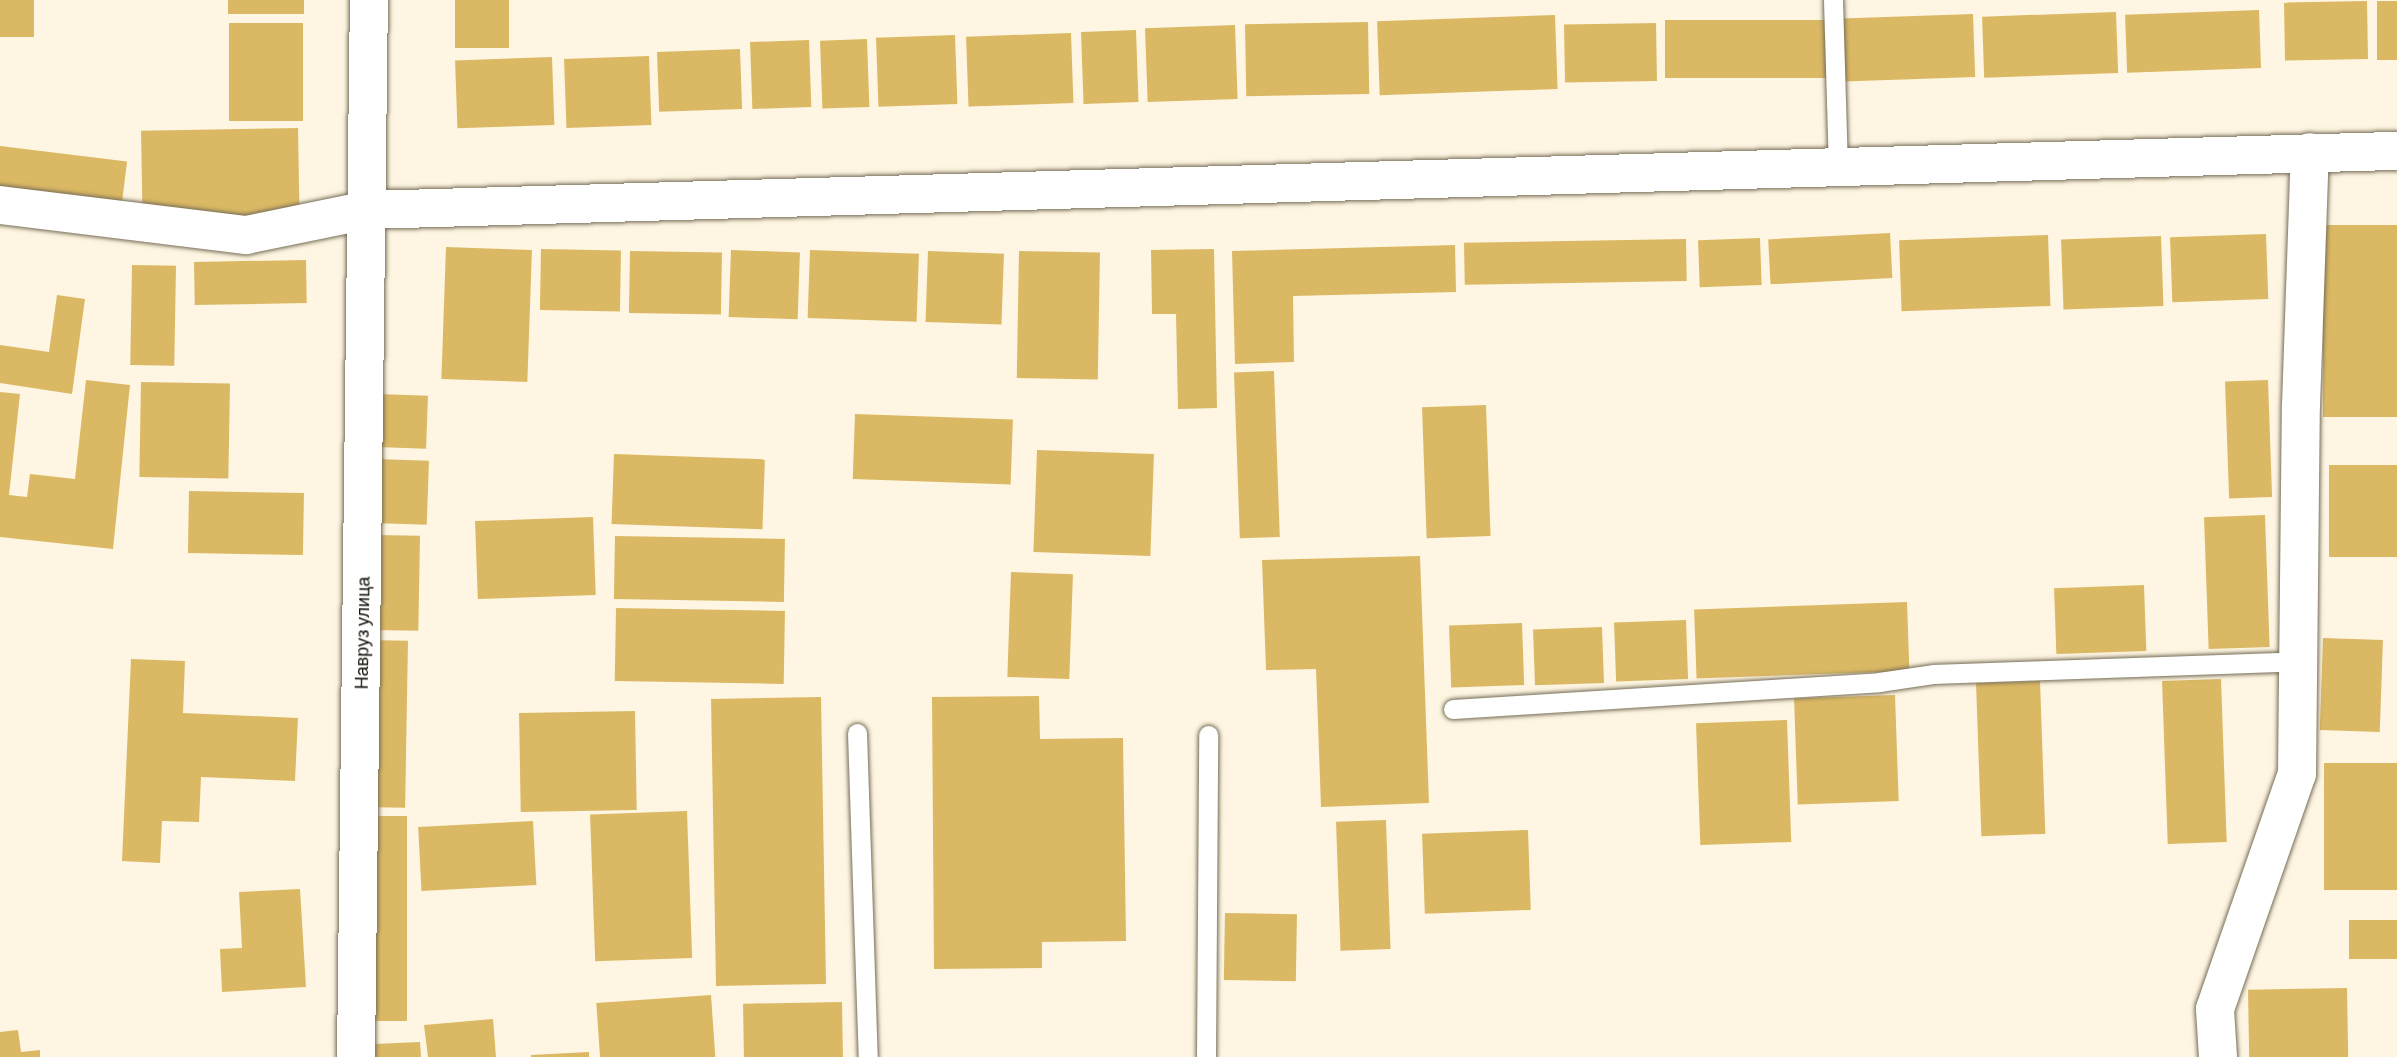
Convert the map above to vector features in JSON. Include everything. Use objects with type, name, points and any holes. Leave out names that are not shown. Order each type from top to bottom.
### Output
[{"type":"street","name":"Навруз улица","points":[[356,1057],[369,0]]},
{"type":"street","points":[[0,205],[246,235],[368,210],[2397,151]]},
{"type":"street","points":[[2218,1057],[2216,1009],[2297,774],[2301,405],[2311,152]]},
{"type":"lane","points":[[1833,0],[1838,166]]},
{"type":"lane","points":[[1453,709],[1879,682],[1934,674],[2298,661]]},
{"type":"lane","points":[[857,733],[868,1057]]},
{"type":"lane","points":[[1206,1057],[1208,735]]},
{"type":"building","points":[[0,0],[34,0],[34,37],[0,37]]},
{"type":"building","points":[[228,0],[304,0],[304,14],[228,14]]},
{"type":"building","points":[[455,0],[509,0],[509,48],[455,48]]},
{"type":"building","points":[[2367,1],[2368,59],[2285,60],[2284,2]]},
{"type":"building","points":[[2377,1],[2397,1],[2397,60],[2377,60]]},
{"type":"building","points":[[2259,10],[2261,68],[2127,73],[2125,15]]},
{"type":"building","points":[[2116,12],[2118,73],[1984,78],[1982,17]]},
{"type":"building","points":[[1973,14],[1975,77],[1844,82],[1842,19]]},
{"type":"building","points":[[1555,15],[1558,89],[1380,95],[1377,21]]},
{"type":"building","points":[[1665,20],[1830,20],[1830,78],[1665,78]]},
{"type":"building","points":[[1368,22],[1369,94],[1246,96],[1245,24]]},
{"type":"building","points":[[229,23],[303,23],[303,121],[229,121]]},
{"type":"building","points":[[1656,23],[1657,81],[1565,83],[1564,25]]},
{"type":"building","points":[[1235,25],[1238,99],[1148,102],[1145,28]]},
{"type":"building","points":[[1136,30],[1139,102],[1084,104],[1081,32]]},
{"type":"building","points":[[1071,33],[1073,103],[969,107],[966,37]]},
{"type":"building","points":[[955,35],[957,104],[878,107],[876,38]]},
{"type":"building","points":[[867,39],[869,107],[822,109],[820,41]]},
{"type":"building","points":[[809,40],[811,107],[752,109],[750,42]]},
{"type":"building","points":[[740,49],[742,109],[659,112],[657,52]]},
{"type":"building","points":[[649,56],[651,125],[566,128],[564,59]]},
{"type":"building","points":[[552,57],[554,125],[457,128],[455,60]]},
{"type":"building","points":[[298,128],[300,216],[143,219],[141,131]]},
{"type":"building","points":[[0,146],[127,162],[121,209],[0,194]]},
{"type":"building","points":[[2323,225],[2397,225],[2397,417],[2323,417]]},
{"type":"building","points":[[1890,233],[1892,278],[1771,284],[1768,239]]},
{"type":"building","points":[[2266,234],[2268,299],[2172,302],[2170,237]]},
{"type":"building","points":[[2048,235],[2050,306],[1902,311],[1899,240]]},
{"type":"building","points":[[2161,236],[2163,306],[2064,309],[2061,239]]},
{"type":"building","points":[[1760,238],[1762,285],[1700,287],[1698,240]]},
{"type":"building","points":[[1686,239],[1687,281],[1465,285],[1464,243]]},
{"type":"building","points":[[1455,245],[1456,292],[1293,296],[1294,362],[1235,364],[1232,251]]},
{"type":"building","points":[[446,247],[532,250],[527,382],[441,379]]},
{"type":"building","points":[[541,249],[621,250],[620,311],[540,310]]},
{"type":"building","points":[[1214,249],[1217,408],[1178,409],[1176,314],[1152,314],[1151,250]]},
{"type":"building","points":[[731,250],[800,252],[798,319],[729,317]]},
{"type":"building","points":[[810,250],[919,254],[917,322],[808,318]]},
{"type":"building","points":[[630,251],[722,253],[721,315],[629,313]]},
{"type":"building","points":[[928,251],[1004,254],[1001,325],[926,322]]},
{"type":"building","points":[[1019,251],[1100,252],[1098,379],[1017,378]]},
{"type":"building","points":[[306,260],[307,303],[195,305],[194,262]]},
{"type":"building","points":[[132,265],[176,266],[174,366],[130,365]]},
{"type":"building","points":[[57,295],[85,299],[72,394],[0,383],[0,345],[49,352]]},
{"type":"building","points":[[1274,371],[1280,537],[1240,538],[1234,372]]},
{"type":"building","points":[[86,380],[130,385],[113,549],[0,537],[0,392],[20,394],[9,495],[27,497],[30,474],[75,479]]},
{"type":"building","points":[[2268,380],[2272,497],[2229,498],[2225,382]]},
{"type":"building","points":[[141,382],[230,384],[228,479],[139,477]]},
{"type":"building","points":[[378,394],[428,396],[426,449],[376,447]]},
{"type":"building","points":[[1486,405],[1491,536],[1427,538],[1422,407]]},
{"type":"building","points":[[855,414],[1013,420],[1011,484],[853,479]]},
{"type":"building","points":[[1037,450],[1154,454],[1150,556],[1033,552]]},
{"type":"building","points":[[614,454],[765,459],[762,529],[612,524]]},
{"type":"building","points":[[376,459],[429,461],[427,525],[374,523]]},
{"type":"building","points":[[2329,465],[2397,465],[2397,557],[2329,557]]},
{"type":"building","points":[[189,491],[304,493],[303,555],[188,553]]},
{"type":"building","points":[[2265,515],[2270,647],[2209,649],[2204,517]]},
{"type":"building","points":[[593,517],[596,595],[478,599],[475,521]]},
{"type":"building","points":[[376,535],[420,536],[418,631],[374,630]]},
{"type":"building","points":[[615,536],[785,539],[784,602],[614,599]]},
{"type":"building","points":[[1420,556],[1429,803],[1321,807],[1316,669],[1266,670],[1262,560]]},
{"type":"building","points":[[1011,572],[1073,574],[1069,679],[1007,677]]},
{"type":"building","points":[[2144,585],[2146,651],[2056,654],[2054,588]]},
{"type":"building","points":[[1907,602],[1909,671],[1697,678],[1694,609]]},
{"type":"building","points":[[616,608],[785,611],[784,684],[615,681]]},
{"type":"building","points":[[1686,620],[1688,679],[1616,681],[1614,623]]},
{"type":"building","points":[[1522,623],[1524,685],[1451,688],[1449,626]]},
{"type":"building","points":[[1602,627],[1604,683],[1535,685],[1533,629]]},
{"type":"building","points":[[2323,638],[2383,640],[2380,732],[2320,730]]},
{"type":"building","points":[[366,640],[408,641],[405,808],[363,807]]},
{"type":"building","points":[[131,659],[185,661],[183,713],[298,718],[295,781],[201,777],[199,822],[162,821],[160,863],[122,861]]},
{"type":"building","points":[[2221,679],[2227,842],[2168,844],[2162,681]]},
{"type":"building","points":[[2040,681],[2045,834],[1981,836],[1976,683]]},
{"type":"building","points":[[1895,695],[1899,801],[1798,804],[1794,699]]},
{"type":"building","points":[[1039,696],[1040,739],[1123,738],[1126,941],[1042,942],[1042,968],[934,969],[932,697]]},
{"type":"building","points":[[821,697],[826,984],[716,986],[711,699]]},
{"type":"building","points":[[635,711],[637,810],[521,812],[519,713]]},
{"type":"building","points":[[1787,720],[1791,842],[1700,845],[1696,723]]},
{"type":"building","points":[[2324,763],[2397,763],[2397,890],[2324,890]]},
{"type":"building","points":[[687,811],[692,958],[595,961],[590,814]]},
{"type":"building","points":[[365,816],[407,816],[407,1021],[365,1021]]},
{"type":"building","points":[[1386,820],[1391,949],[1341,951],[1336,822]]},
{"type":"building","points":[[533,821],[536,885],[422,891],[418,827]]},
{"type":"building","points":[[1528,830],[1531,910],[1425,914],[1422,834]]},
{"type":"building","points":[[300,889],[306,987],[222,992],[220,949],[242,948],[239,892]]},
{"type":"building","points":[[1225,913],[1297,914],[1296,981],[1224,980]]},
{"type":"building","points":[[2349,920],[2397,920],[2397,959],[2349,959]]},
{"type":"building","points":[[2347,988],[2348,1057],[2249,1057],[2248,990]]},
{"type":"building","points":[[711,995],[715,1057],[600,1057],[596,1003]]},
{"type":"building","points":[[842,1002],[843,1057],[744,1057],[743,1004]]},
{"type":"building","points":[[493,1019],[496,1057],[428,1057],[424,1025]]},
{"type":"building","points":[[18,1030],[21,1052],[40,1050],[40,1057],[0,1057],[0,1032]]},
{"type":"building","points":[[420,1042],[421,1057],[375,1057],[374,1044]]},
{"type":"building","points":[[589,1052],[589,1057],[531,1057],[531,1055]]}]
